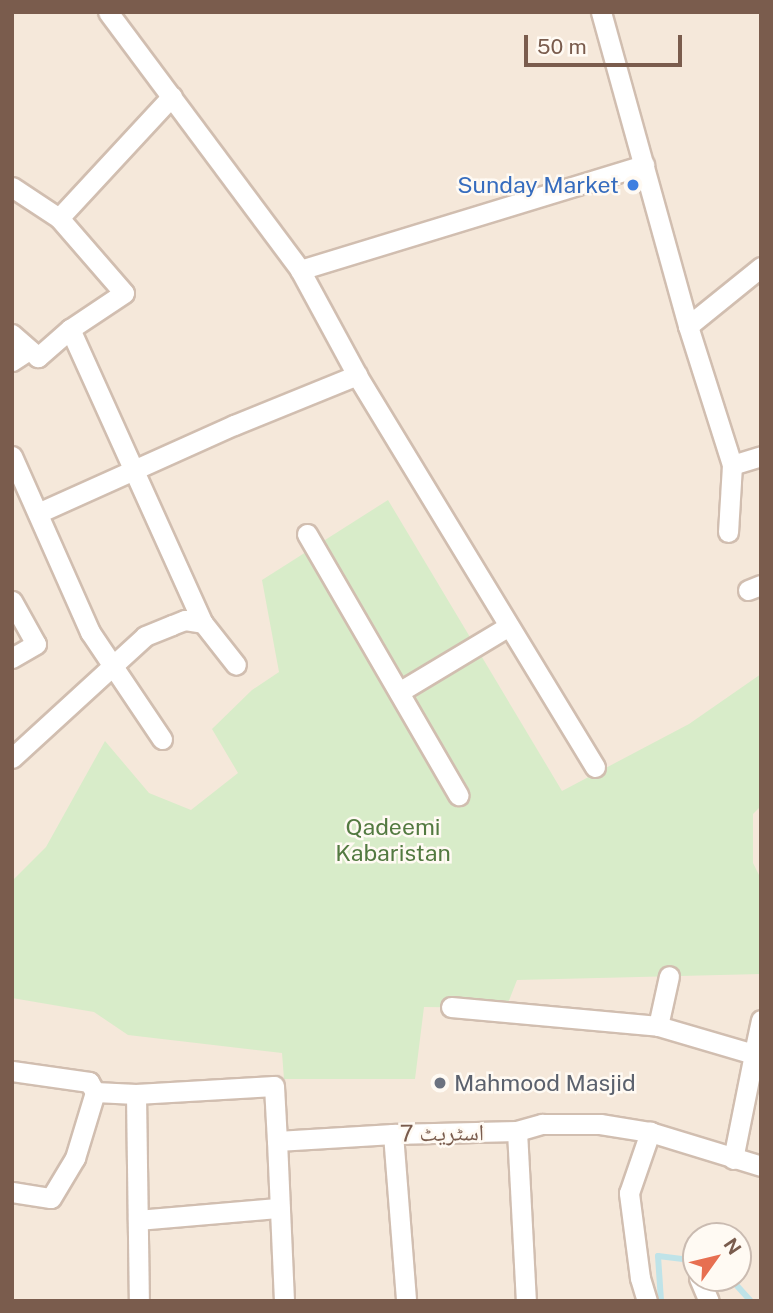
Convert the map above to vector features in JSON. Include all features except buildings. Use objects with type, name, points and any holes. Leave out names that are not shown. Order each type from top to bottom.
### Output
[{"type":"street","points":[[108,12],[300,270],[357,375],[595,767]]},
{"type":"street","points":[[601,12],[688,326],[732,466],[728,532]]},
{"type":"street","points":[[59,218],[172,96]]},
{"type":"street","points":[[300,270],[644,165]]},
{"type":"street","points":[[12,187],[59,218],[124,293],[70,329],[38,357],[21,356],[12,334]]},
{"type":"street","points":[[688,326],[761,267]]},
{"type":"street","points":[[70,329],[203,623],[236,666]]},
{"type":"street","points":[[38,513],[357,375]]},
{"type":"street","points":[[12,456],[90,632],[162,739]]},
{"type":"street","points":[[732,466],[761,456]]},
{"type":"street","points":[[307,534],[458,795]]},
{"type":"street","points":[[12,601],[36,643],[12,657]]},
{"type":"street","points":[[12,758],[145,636],[185,620],[203,623]]},
{"type":"street","points":[[399,692],[509,626]]},
{"type":"street","points":[[658,1026],[669,976]]},
{"type":"street","points":[[451,1007],[658,1026],[758,1054]]},
{"type":"street","points":[[733,1159],[758,1054],[761,1020]]},
{"type":"street","points":[[12,1071],[89,1082],[96,1092]]},
{"type":"street","points":[[96,1092],[136,1094],[274,1086],[284,1301]]},
{"type":"street","points":[[12,1192],[51,1198],[75,1158],[96,1092]]},
{"type":"street","points":[[136,1094],[139,1301]]},
{"type":"street","name":"اسٹریٹ 7","points":[[277,1141],[393,1134],[517,1131],[542,1124],[600,1124],[650,1132],[761,1166]]},
{"type":"street","points":[[517,1131],[526,1301]]},
{"type":"street","points":[[647,1301],[640,1278],[629,1193],[650,1132]]},
{"type":"street","points":[[393,1134],[406,1301]]},
{"type":"street","points":[[138,1220],[279,1208]]},
{"type":"shaded area","points":[[12,12],[761,12],[761,1301],[12,1301]]},
{"type":"green space","name":"Qadeemi Kabaristan","points":[[388,500],[562,791],[689,724],[761,674],[761,806],[753,814],[753,863],[761,879],[761,974],[517,980],[506,1008],[424,1007],[415,1079],[284,1079],[282,1053],[128,1035],[94,1012],[12,998],[12,881],[46,847],[105,741],[149,793],[191,810],[238,773],[212,729],[252,690],[279,672],[262,580]]},
{"type":"waterway","points":[[661,1301],[658,1256],[682,1259]]},
{"type":"waterway","points":[[743,1292],[751,1301]]},
{"type":"place","name":"Sunday Market","points":[[633,185]]},
{"type":"place","name":"Mahmood Masjid","points":[[440,1083]]}]
